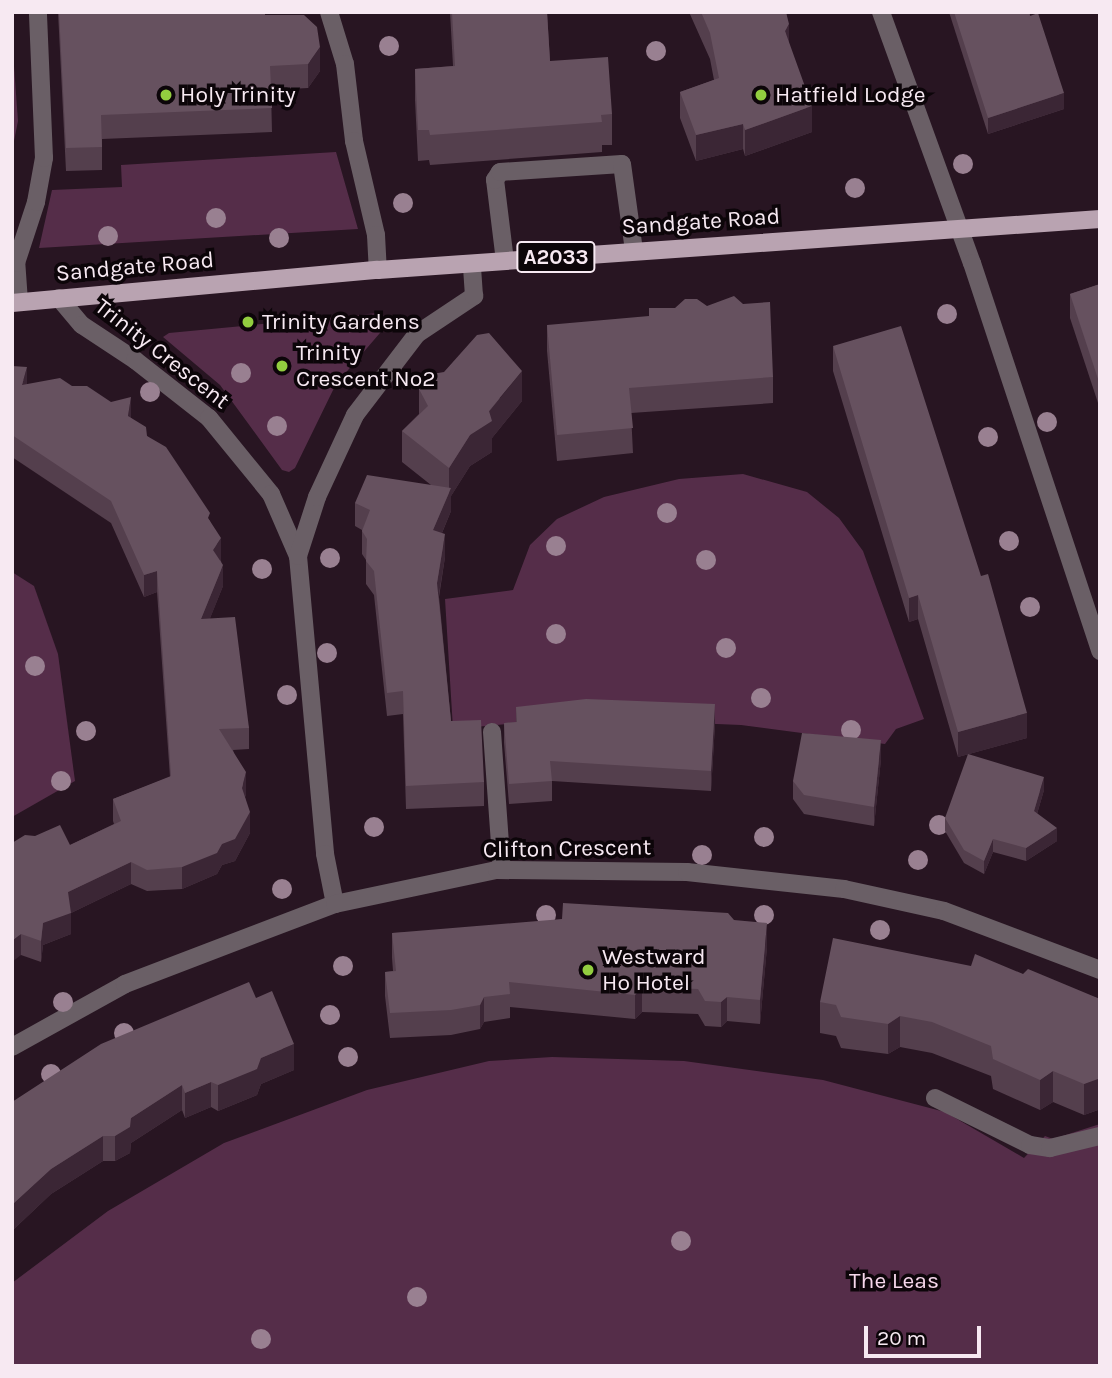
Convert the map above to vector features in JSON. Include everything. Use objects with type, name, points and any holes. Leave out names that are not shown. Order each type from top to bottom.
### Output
[{"type":"main road","name":"Sandgate Road","points":[[16,303],[634,250],[958,231],[1100,219]]},
{"type":"street","points":[[16,303],[16,263],[44,158],[38,12]]},
{"type":"street","points":[[329,12],[345,64],[354,141],[376,234],[378,270]]},
{"type":"street","points":[[881,12],[1100,651]]},
{"type":"street","points":[[505,261],[495,180],[500,172],[622,164],[634,250]]},
{"type":"street","name":"Trinity Crescent","points":[[298,556],[317,497],[355,415],[417,334],[474,296],[472,265]]},
{"type":"street","name":"Trinity Crescent","points":[[59,298],[82,325],[135,360],[209,418],[271,495],[298,556],[325,853],[335,904]]},
{"type":"street","points":[[492,732],[502,870]]},
{"type":"street","name":"Clifton Crescent","points":[[12,1047],[125,984],[335,904],[502,870],[687,872],[844,889],[944,911],[1100,970]]},
{"type":"street","points":[[935,1098],[1030,1145],[1050,1148],[1100,1136]]},
{"type":"green space","points":[[12,39],[18,121],[12,151]]},
{"type":"green space","points":[[336,152],[358,229],[39,248],[52,190],[122,187],[121,165]]},
{"type":"green space","points":[[378,313],[386,317],[386,326],[336,384],[295,468],[289,472],[282,470],[220,385],[163,337],[169,333]]},
{"type":"green space","points":[[743,474],[807,492],[839,518],[863,551],[924,719],[896,729],[885,744],[741,725],[571,718],[453,729],[445,599],[513,590],[530,545],[557,519],[604,497],[679,479]]},
{"type":"green space","points":[[12,572],[34,586],[58,654],[75,781],[12,817]]},
{"type":"green space","name":"The Leas","points":[[552,1057],[684,1061],[823,1080],[945,1112],[1024,1158],[1045,1136],[1053,1139],[1100,1124],[1100,1366],[12,1366],[12,1283],[108,1211],[224,1143],[367,1090],[489,1061]]},
{"type":"building","name":"Holy Trinity","points":[[59,12],[265,12],[265,15],[304,15],[317,27],[320,47],[308,64],[270,66],[272,108],[101,115],[102,147],[66,148]]},
{"type":"building","points":[[452,12],[547,12],[550,61],[608,57],[612,114],[601,115],[602,122],[430,135],[429,130],[418,130],[415,69],[455,66]]},
{"type":"building","name":"Hatfield Lodge","points":[[701,12],[786,12],[789,24],[785,31],[812,106],[745,130],[743,124],[696,135],[680,92],[719,78],[710,33]]},
{"type":"building","points":[[954,12],[1029,12],[1030,16],[1038,13],[1064,93],[988,118]]},
{"type":"building","points":[[1100,284],[1100,385],[1070,294]]},
{"type":"building","points":[[734,296],[743,304],[770,302],[773,377],[629,388],[633,428],[557,435],[547,325],[649,316],[649,308],[675,308],[685,299],[697,299],[707,306]]},
{"type":"building","points":[[901,326],[981,576],[988,574],[1027,713],[958,732],[918,595],[909,598],[833,346]]},
{"type":"building","points":[[489,333],[522,371],[489,411],[492,421],[470,435],[449,468],[402,431],[428,406],[419,389],[426,375],[444,372],[477,335]]},
{"type":"building","points":[[12,366],[27,367],[22,385],[60,378],[72,386],[87,386],[111,402],[131,397],[128,416],[146,427],[147,436],[166,447],[210,513],[208,518],[221,538],[213,550],[223,565],[201,619],[235,617],[249,728],[219,729],[246,772],[242,788],[250,812],[235,839],[222,844],[217,853],[182,867],[147,870],[131,862],[68,892],[71,913],[43,923],[41,941],[21,934],[12,941],[12,843],[25,835],[35,836],[60,825],[70,845],[121,821],[113,799],[171,776],[157,571],[144,575],[111,501],[12,435]]},
{"type":"building","points":[[367,475],[451,488],[433,530],[445,534],[437,583],[451,721],[481,720],[484,782],[406,786],[403,691],[387,693],[374,571],[366,561],[367,539],[362,531],[370,510],[355,503]]},
{"type":"building","points":[[586,699],[715,704],[711,771],[550,761],[552,781],[509,784],[504,723],[517,722],[516,707]]},
{"type":"building","points":[[802,733],[881,740],[874,807],[804,795],[793,781]]},
{"type":"building","points":[[968,754],[1044,777],[1034,811],[1057,828],[1026,848],[993,839],[984,861],[964,850],[945,818]]},
{"type":"building","points":[[563,903],[728,913],[734,920],[767,923],[760,1000],[727,997],[721,1002],[705,1001],[698,989],[642,987],[635,995],[509,982],[510,994],[484,997],[480,1005],[451,1010],[390,1013],[385,972],[396,971],[392,933],[562,919]]},
{"type":"building","points":[[833,938],[971,966],[975,954],[1023,974],[1028,969],[1100,999],[1100,1076],[1084,1084],[1053,1071],[1040,1080],[993,1059],[991,1046],[932,1022],[900,1016],[888,1024],[841,1017],[836,1005],[820,1002]]},
{"type":"building","points":[[249,982],[256,998],[272,991],[294,1044],[261,1058],[257,1069],[218,1085],[211,1082],[185,1093],[182,1085],[131,1118],[130,1127],[115,1136],[103,1136],[51,1169],[14,1203],[12,1215],[12,1102],[101,1044]]},
{"type":"place","name":"Holy Trinity","points":[[166,95]]},
{"type":"place","name":"Hatfield Lodge","points":[[761,95]]},
{"type":"place","name":"Trinity Gardens","points":[[248,322]]},
{"type":"place","name":"Trinity Crescent No2","points":[[282,366]]},
{"type":"place","name":"Westward Ho Hotel","points":[[588,970]]}]
